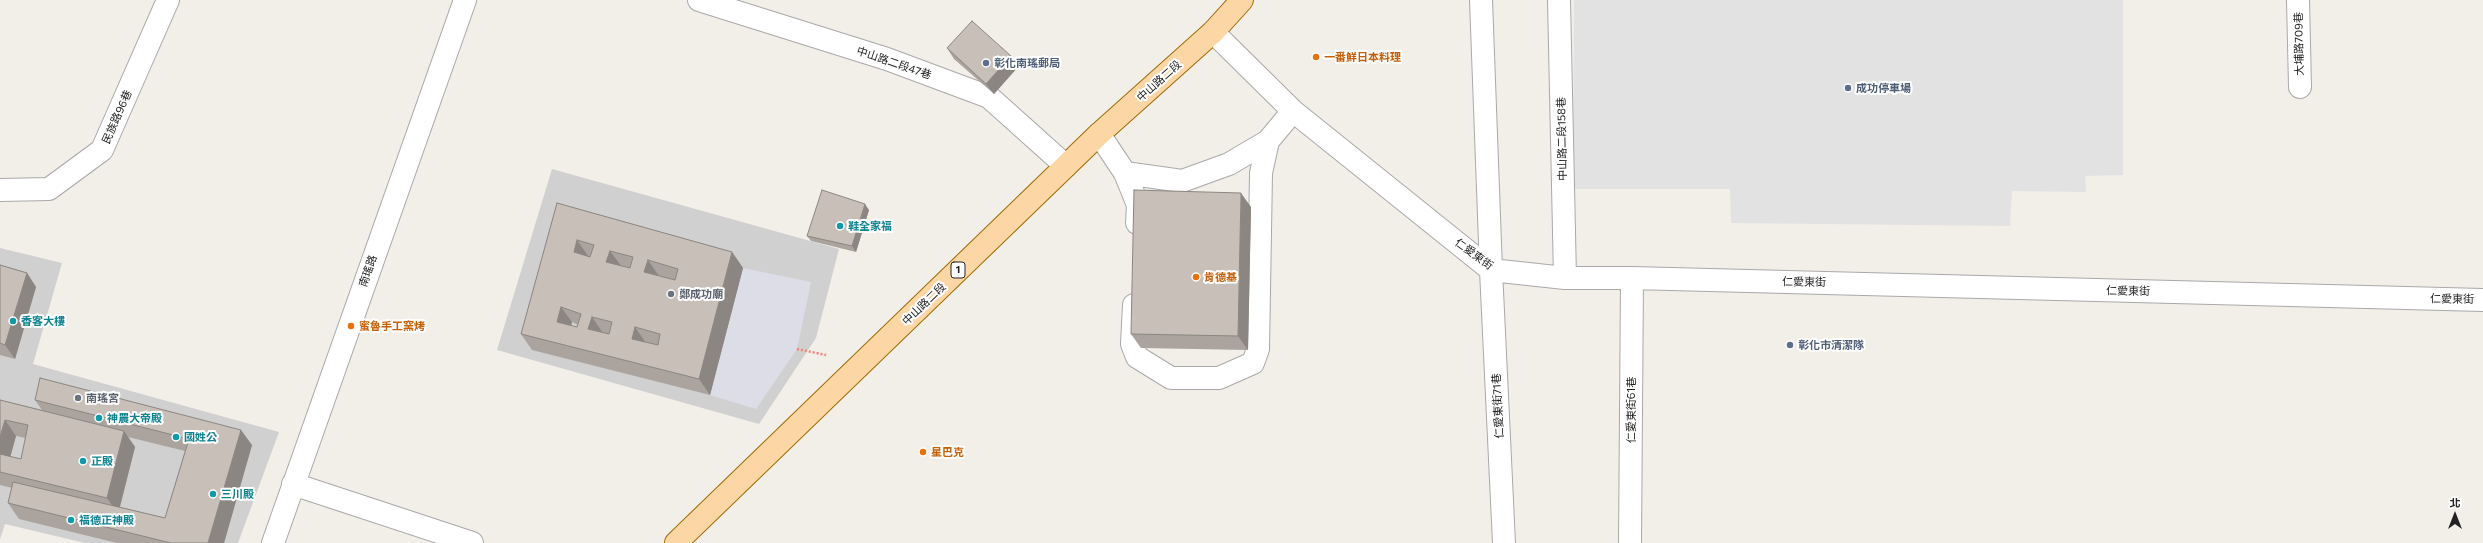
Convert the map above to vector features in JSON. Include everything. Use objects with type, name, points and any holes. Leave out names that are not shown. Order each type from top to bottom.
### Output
[{"type":"main road","name":"中山路二段","points":[[676,543],[1099,134],[1213,32],[1242,0]]},
{"type":"street","name":"民族路96巷","points":[[0,190],[49,189],[102,150],[168,0]]},
{"type":"street","name":"南瑤路","points":[[273,543],[464,0]]},
{"type":"street","name":"中山路二段47巷","points":[[699,0],[887,59],[989,96],[1066,166]]},
{"type":"street","points":[[1481,0],[1491,270]]},
{"type":"street","name":"中山路二段158巷","points":[[1559,0],[1566,278]]},
{"type":"street","name":"大埔路709巷","points":[[2298,0],[2300,88]]},
{"type":"street","name":"仁愛東街","points":[[1213,32],[1294,111],[1491,270],[1566,278],[1632,278],[2483,300]]},
{"type":"street","points":[[1126,174],[1182,181],[1229,164],[1268,141],[1294,111]]},
{"type":"street","points":[[1099,134],[1126,174],[1138,205],[1137,244]]},
{"type":"street","points":[[1135,282],[1132,344],[1137,357],[1170,378],[1220,378],[1253,363],[1258,349],[1261,174],[1268,141]]},
{"type":"street","name":"仁愛東街71巷","points":[[1491,270],[1504,543]]},
{"type":"street","name":"仁愛東街61巷","points":[[1630,543],[1632,278]]},
{"type":"street","points":[[293,484],[472,543]]},
{"type":"shaded area","name":"成功停車場","points":[[1574,0],[2123,0],[2123,175],[2085,176],[2086,192],[2012,191],[2010,226],[1731,223],[1730,189],[1573,189]]},
{"type":"shaded area","name":"鄭成功廟","points":[[552,169],[839,249],[816,338],[759,424],[497,350]]},
{"type":"shaded area","name":"南瑤宮","points":[[0,248],[62,263],[33,364],[279,432],[238,543],[85,543],[5,524],[0,539]]},
{"type":"shaded area","points":[[743,268],[811,282],[797,349],[756,409],[710,395]]},
{"type":"building","name":"彰化南瑤郵局","points":[[972,21],[1011,56],[986,84],[947,48]]},
{"type":"building","name":"鞋全家福","points":[[822,190],[865,204],[852,246],[807,236]]},
{"type":"building","name":"肯德基","points":[[1134,190],[1241,193],[1238,336],[1131,334]]},
{"type":"building","points":[[557,203],[732,252],[699,379],[521,334]],"holes":[[[577,240],[594,245],[590,257],[574,252]],[[610,251],[633,257],[630,268],[606,262]],[[648,260],[678,269],[675,280],[644,272]],[[561,307],[581,314],[577,327],[557,322]],[[592,317],[612,322],[609,334],[588,329]],[[635,327],[660,334],[658,345],[632,339]]]},
{"type":"building","points":[[0,265],[27,273],[5,345],[0,343]]},
{"type":"building","points":[[40,378],[241,430],[208,543],[171,543],[8,503],[13,482],[165,518],[189,439],[35,400]]},
{"type":"building","points":[[0,400],[124,431],[107,498],[0,472],[0,454],[21,459],[28,425],[5,420],[0,437]]},
{"type":"place","name":"一番鮮日本料理","points":[[1316,57]]},
{"type":"place","name":"彰化南瑤郵局","points":[[986,63]]},
{"type":"place","name":"成功停車場","points":[[1848,88]]},
{"type":"place","name":"鞋全家福","points":[[840,226]]},
{"type":"place","name":"肯德基","points":[[1196,277]]},
{"type":"place","name":"鄭成功廟","points":[[671,294]]},
{"type":"place","name":"香客大樓","points":[[13,321]]},
{"type":"place","name":"蜜魯手工窯烤","points":[[351,326]]},
{"type":"place","name":"彰化市清潔隊","points":[[1790,345]]},
{"type":"place","name":"南瑤宮","points":[[78,398]]},
{"type":"place","name":"神農大帝殿","points":[[99,418]]},
{"type":"place","name":"國姓公","points":[[176,437]]},
{"type":"place","name":"星巴克","points":[[923,452]]},
{"type":"place","name":"正殿","points":[[83,461]]},
{"type":"place","name":"三川殿","points":[[213,494]]},
{"type":"place","name":"福德正神殿","points":[[71,520]]}]
